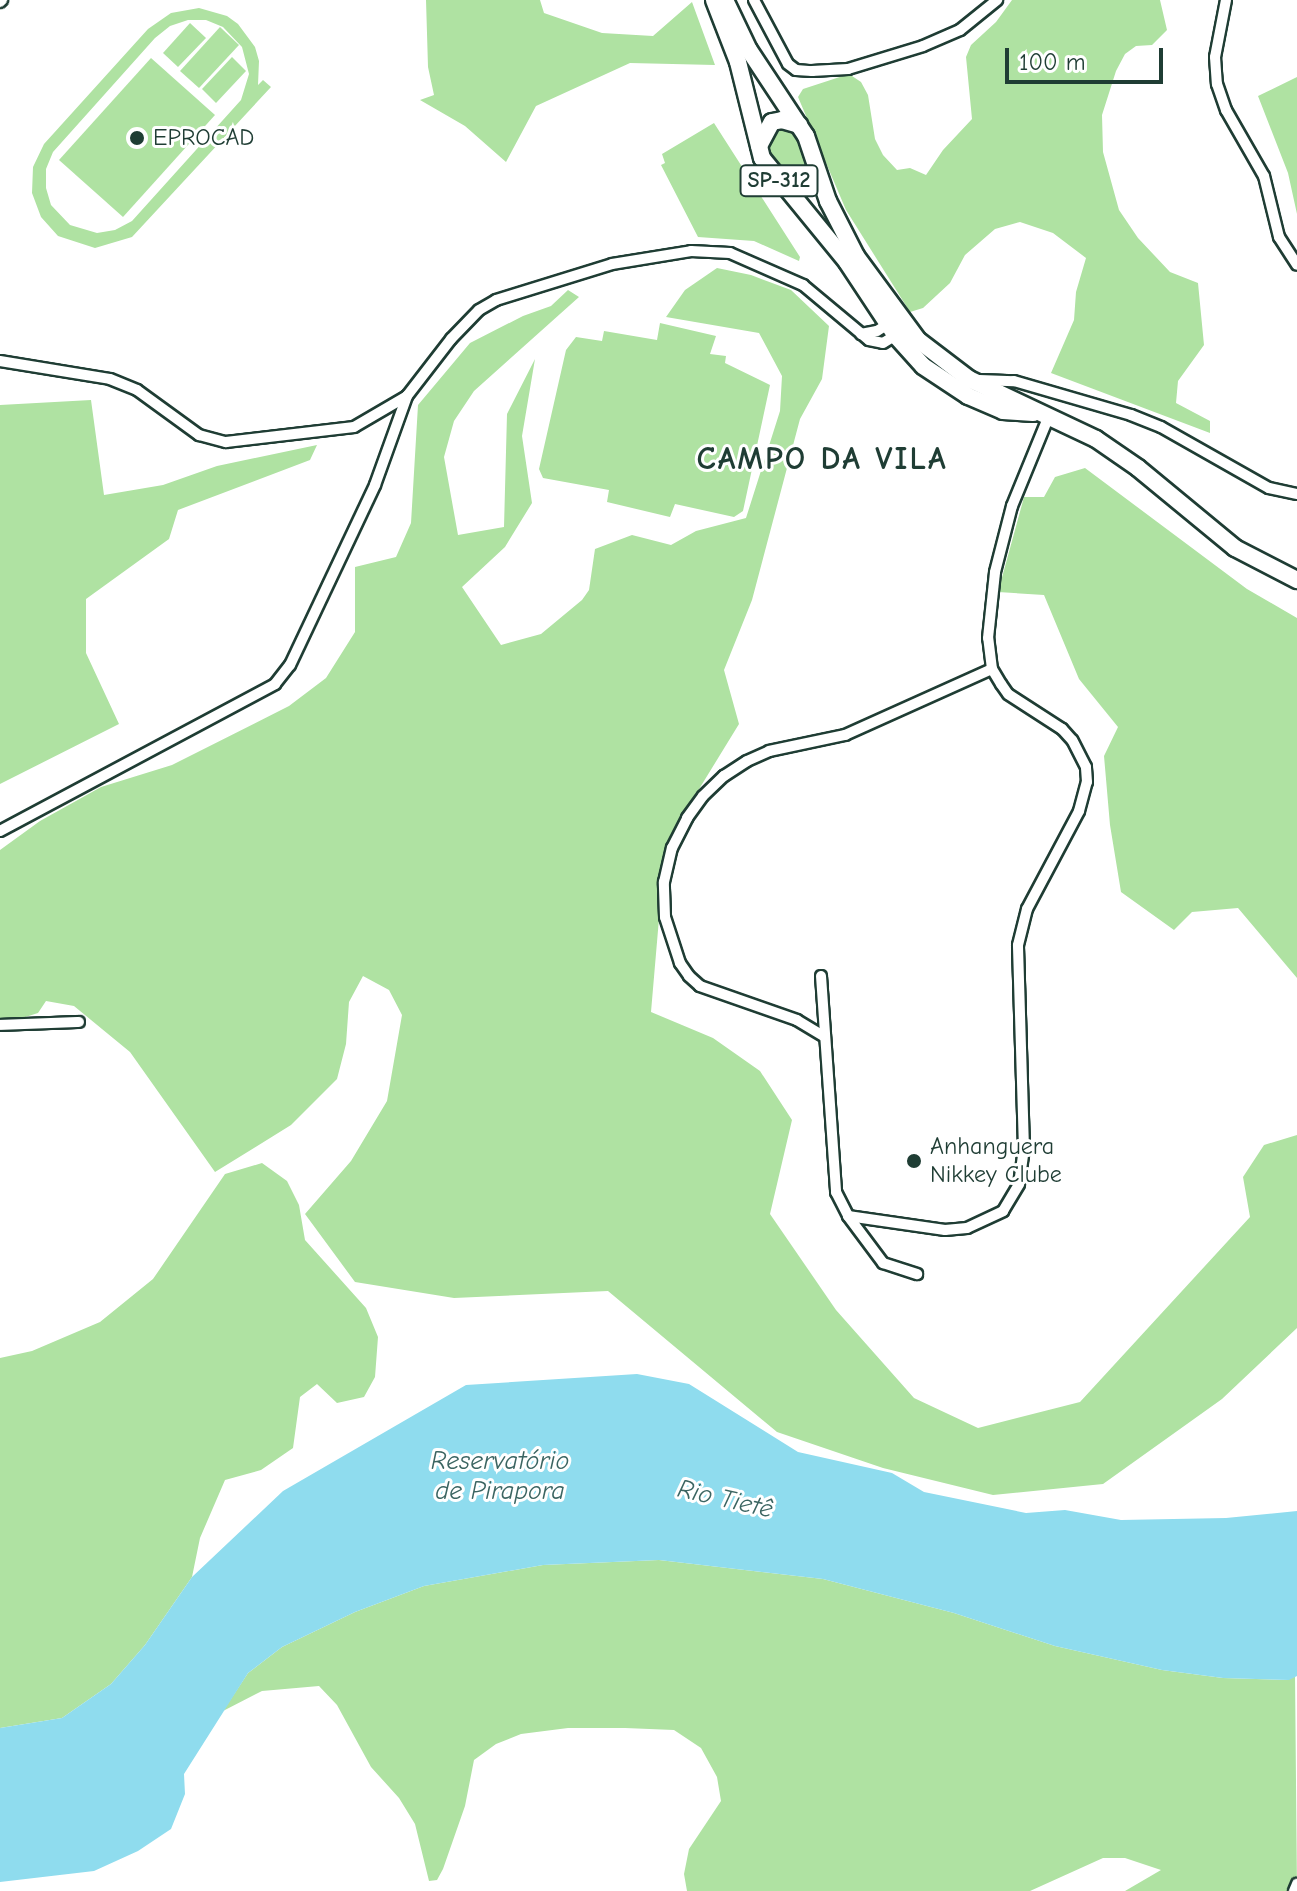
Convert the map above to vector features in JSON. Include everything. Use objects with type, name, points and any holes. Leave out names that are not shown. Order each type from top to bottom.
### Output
[{"type":"main road","name":"SP-312","points":[[714,0],[738,62],[762,158],[897,325],[969,379],[1096,439],[1138,468],[1235,548],[1297,580]]},
{"type":"main road","name":"SP-312","points":[[725,0],[749,50],[799,125],[856,256],[923,366],[982,404],[1003,411],[1046,415]]},
{"type":"main road","points":[[759,146],[772,122],[782,120],[799,125]]},
{"type":"main road","points":[[782,185],[797,186],[816,169]]},
{"type":"street","points":[[754,0],[788,64],[796,70],[812,71],[848,69],[923,46],[960,30],[997,0]]},
{"type":"street","points":[[1226,0],[1215,57],[1217,84],[1231,120],[1264,176],[1279,237],[1297,265]]},
{"type":"street","points":[[0,831],[275,684],[290,665],[375,485],[407,396],[451,339],[488,305],[580,272],[667,254],[730,253],[781,272],[803,285],[861,334],[883,343],[897,325]]},
{"type":"street","points":[[0,361],[110,379],[137,390],[199,435],[226,442],[354,427],[407,396]]},
{"type":"street","points":[[943,380],[1014,381],[1131,415],[1161,427],[1269,488],[1297,494]]},
{"type":"street","points":[[848,1216],[945,1230],[967,1228],[1003,1211],[1019,1184],[1024,1149],[1018,945],[1027,909],[1079,811],[1087,782],[1086,767],[1072,740],[1062,729],[1008,694],[992,669],[988,638],[995,572],[1012,506],[1046,415]]},
{"type":"street","points":[[825,1037],[797,1020],[700,986],[689,976],[674,949],[665,917],[664,882],[672,848],[703,796],[747,761],[769,751],[845,735],[992,669]]},
{"type":"street","points":[[821,976],[834,1181],[848,1216],[883,1263],[917,1274]]},
{"type":"street","points":[[0,1025],[79,1022]]},
{"type":"street","points":[[1294,1891],[1297,1884]]},
{"type":"green space","points":[[426,0],[540,0],[544,13],[602,33],[653,36],[692,2],[715,65],[630,63],[536,106],[506,162],[465,126],[420,100],[434,95],[428,67]]},
{"type":"green space","points":[[1012,0],[1160,0],[1167,30],[1152,45],[1136,46],[1125,54],[1116,71],[1102,115],[1103,152],[1119,210],[1138,238],[1170,272],[1198,283],[1204,345],[1178,381],[1176,403],[1210,421],[1210,433],[1051,373],[1074,320],[1076,292],[1086,258],[1053,233],[1020,222],[995,229],[965,255],[950,283],[923,308],[910,312],[846,210],[798,97],[803,89],[849,74],[861,82],[868,95],[875,139],[883,155],[897,170],[910,168],[926,175],[943,150],[972,119],[966,57],[971,45],[996,22]]},
{"type":"green space","points":[[199,8],[227,16],[238,24],[255,47],[259,61],[258,85],[263,80],[271,87],[132,237],[95,248],[58,236],[41,217],[32,193],[33,167],[44,144],[148,29],[171,13]],"holes":[[[188,20],[206,20],[223,27],[242,47],[249,74],[241,100],[132,221],[115,230],[97,233],[70,225],[51,205],[46,188],[46,169],[53,152],[155,38],[170,26]]]},
{"type":"green space","points":[[190,23],[206,38],[178,67],[163,53]]},
{"type":"green space","points":[[220,27],[239,45],[199,88],[180,71]]},
{"type":"green space","points":[[232,57],[246,71],[216,103],[202,89]]},
{"type":"green space","name":"EPROCAD","points":[[151,58],[215,115],[123,217],[59,160]]},
{"type":"green space","points":[[1297,77],[1297,214],[1288,173],[1258,96]]},
{"type":"green space","points":[[714,123],[800,257],[799,261],[754,241],[698,237],[661,165],[665,163],[662,154]]},
{"type":"green space","points":[[771,126],[796,129],[809,167],[794,179],[780,170],[768,149],[766,138]]},
{"type":"green space","points":[[717,268],[751,275],[791,290],[829,326],[822,379],[800,419],[752,600],[724,670],[739,724],[677,825],[663,872],[651,1012],[713,1038],[760,1071],[792,1120],[770,1214],[836,1310],[914,1398],[978,1428],[1080,1402],[1250,1217],[1243,1177],[1264,1145],[1297,1135],[1297,1328],[1222,1399],[1103,1484],[993,1495],[883,1468],[777,1432],[608,1291],[454,1298],[355,1282],[305,1214],[351,1161],[387,1101],[402,1015],[389,990],[363,976],[349,1002],[346,1044],[337,1079],[291,1125],[215,1172],[130,1052],[74,1006],[46,1001],[38,1013],[16,1020],[0,1020],[0,850],[40,821],[101,787],[172,765],[289,706],[326,678],[355,632],[355,567],[396,557],[411,523],[418,405],[470,343],[523,316],[551,306],[568,290],[579,297],[474,391],[454,421],[444,457],[458,535],[504,527],[507,414],[535,359],[522,436],[532,503],[505,547],[462,587],[501,645],[541,634],[582,600],[589,590],[595,549],[632,535],[671,545],[696,531],[746,518],[780,411],[782,376],[759,333],[666,317],[685,290]]},
{"type":"green space","points":[[660,323],[716,336],[710,354],[726,356],[725,363],[770,385],[743,511],[734,517],[675,504],[670,517],[607,502],[609,490],[543,478],[539,469],[566,350],[576,337],[602,341],[604,331],[657,340]]},
{"type":"green space","points":[[91,400],[104,495],[163,485],[217,466],[317,445],[310,460],[178,510],[169,539],[86,599],[86,653],[119,724],[0,784],[0,405]]},
{"type":"green space","points":[[1085,468],[1247,589],[1297,618],[1297,978],[1238,908],[1192,912],[1174,930],[1121,892],[1110,825],[1104,756],[1118,727],[1079,679],[1044,595],[998,592],[1024,497],[1044,497],[1055,477]]},
{"type":"green space","points":[[262,1163],[287,1181],[299,1205],[305,1240],[366,1308],[378,1337],[375,1377],[364,1397],[337,1403],[317,1384],[300,1397],[293,1448],[261,1470],[225,1480],[200,1538],[192,1577],[145,1645],[111,1684],[62,1718],[0,1728],[0,1358],[32,1351],[100,1322],[153,1279],[225,1174]]},
{"type":"green space","points":[[659,1560],[823,1579],[954,1613],[1055,1646],[1162,1670],[1223,1678],[1288,1680],[1295,1672],[1297,1891],[1125,1891],[1161,1870],[1125,1858],[1103,1858],[1030,1891],[687,1891],[684,1874],[689,1849],[721,1801],[717,1777],[701,1748],[674,1730],[625,1728],[568,1728],[521,1734],[496,1744],[474,1760],[465,1806],[443,1869],[437,1880],[429,1881],[415,1824],[399,1798],[371,1767],[337,1705],[319,1686],[262,1691],[223,1711],[248,1673],[282,1647],[355,1612],[424,1586],[543,1565]]},
{"type":"water","name":"Reservatório de Pirapora","points":[[637,1374],[689,1384],[798,1452],[892,1473],[924,1492],[1026,1513],[1065,1510],[1121,1520],[1226,1518],[1297,1511],[1297,1676],[1289,1680],[1223,1678],[1162,1670],[1055,1646],[954,1613],[823,1579],[659,1560],[543,1565],[424,1586],[355,1612],[282,1647],[248,1673],[184,1774],[185,1794],[171,1829],[138,1851],[94,1871],[0,1882],[0,1728],[62,1718],[111,1684],[145,1645],[192,1577],[283,1491],[466,1385]]},
{"type":"place","name":"EPROCAD","points":[[137,138]]},
{"type":"place","name":"Anhanguera Nikkey Clube","points":[[914,1161]]},
{"type":"district","name":"CAMPO DA VILA","points":[[822,459]]},
{"type":"water label","name":"Rio Tietê","points":[[725,1500]]}]
